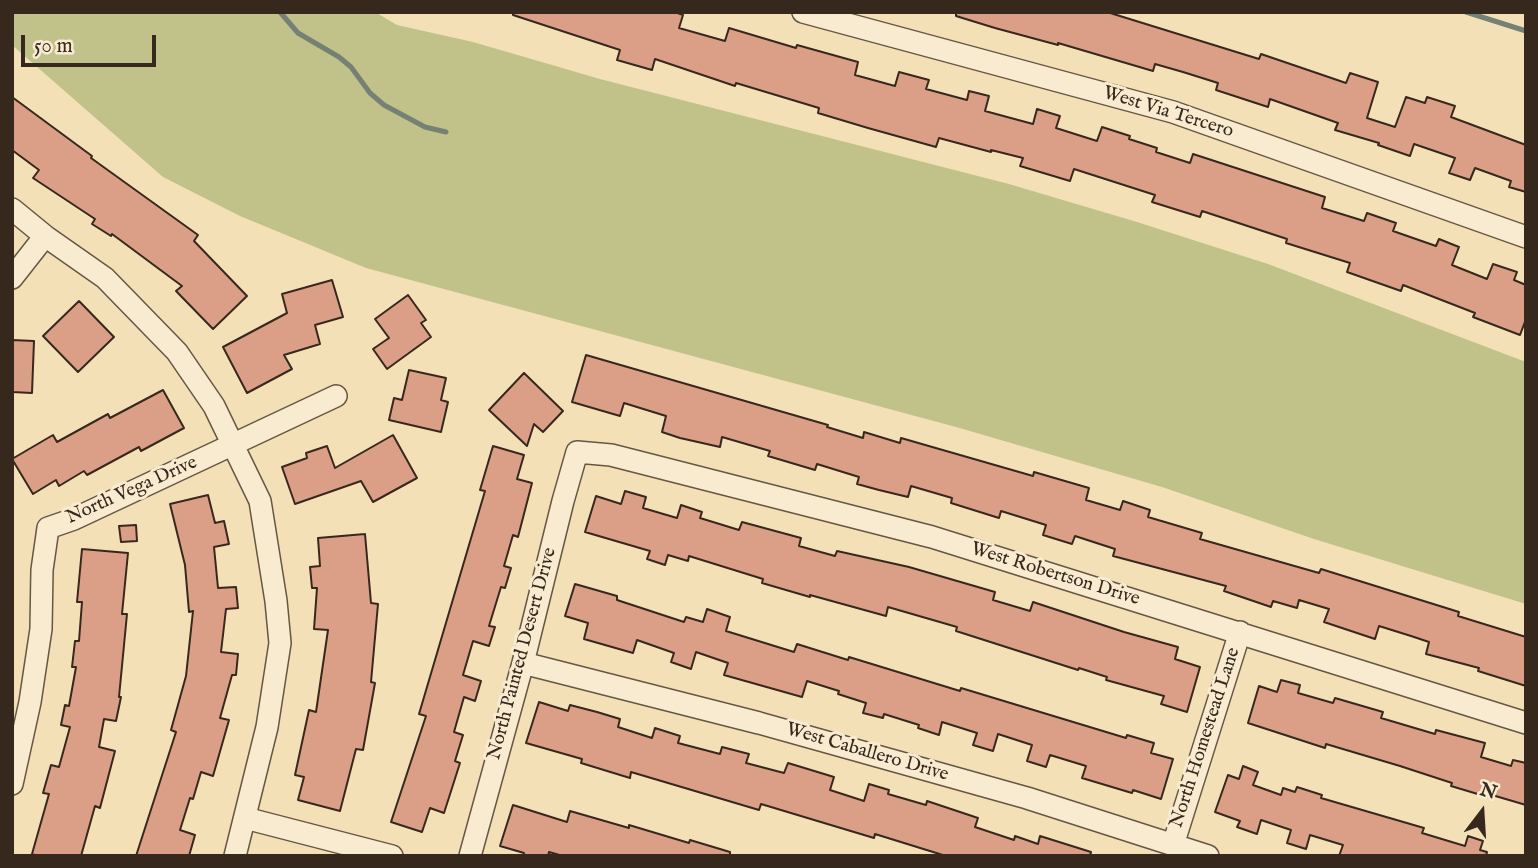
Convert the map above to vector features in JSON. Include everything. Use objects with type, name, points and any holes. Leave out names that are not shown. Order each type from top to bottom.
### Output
[{"type":"street","name":"West Via Tercero","points":[[803,12],[1173,112],[1526,237]]},
{"type":"street","points":[[12,209],[45,236],[106,278],[177,352],[214,406],[260,501],[280,643],[267,727],[235,856]]},
{"type":"street","points":[[12,278],[45,236]]},
{"type":"street","name":"North Vega Drive","points":[[12,784],[30,702],[41,629],[42,570],[48,528],[74,519],[336,396]]},
{"type":"street","name":"West Robertson Drive","points":[[577,452],[611,455],[932,537],[1526,723]]},
{"type":"street","name":"North Painted Desert Drive","points":[[470,856],[577,452]]},
{"type":"street","name":"North Homestead Lane","points":[[1173,845],[1240,632]]},
{"type":"street","name":"West Caballero Drive","points":[[523,663],[759,723],[1027,798],[1208,856]]},
{"type":"street","points":[[245,818],[391,856]]},
{"type":"green space","points":[[12,12],[375,12],[397,25],[473,42],[600,79],[1009,184],[1137,222],[1268,264],[1526,362],[1526,604],[1314,539],[1162,487],[956,427],[366,268],[240,216],[163,177],[12,45]]},
{"type":"building","points":[[513,12],[675,12],[683,15],[679,28],[725,41],[729,28],[796,48],[797,45],[858,62],[855,75],[895,86],[899,72],[929,80],[926,89],[967,100],[969,91],[989,96],[985,111],[1033,124],[1037,109],[1060,116],[1056,128],[1097,141],[1102,127],[1157,148],[1156,152],[1190,163],[1193,154],[1325,197],[1322,208],[1364,221],[1367,213],[1396,223],[1393,231],[1436,246],[1439,239],[1459,247],[1452,265],[1487,279],[1493,264],[1517,272],[1514,280],[1526,285],[1526,319],[1520,335],[1473,317],[1475,313],[1403,285],[1401,291],[1347,272],[1350,263],[1286,243],[1287,239],[1202,211],[1200,217],[1152,202],[1155,195],[1074,169],[1070,181],[1020,166],[1023,158],[939,138],[936,147],[818,113],[819,108],[736,83],[735,86],[655,59],[652,70],[617,60],[620,50],[513,15]]},
{"type":"building","points":[[956,12],[1107,12],[1259,59],[1261,54],[1346,83],[1350,73],[1378,82],[1367,118],[1395,127],[1406,97],[1425,103],[1427,97],[1455,106],[1451,117],[1526,145],[1526,192],[1509,187],[1511,181],[1475,168],[1470,180],[1449,173],[1455,158],[1414,144],[1410,156],[1378,145],[1379,143],[1335,130],[1338,123],[1270,99],[1268,107],[1216,90],[1218,83],[1183,72],[1155,64],[1153,71],[995,28],[956,16]]},
{"type":"building","points":[[12,97],[198,235],[194,241],[247,296],[213,329],[176,291],[182,286],[112,234],[111,236],[92,224],[95,219],[33,178],[39,170],[12,150]]},
{"type":"building","points":[[332,280],[343,317],[315,325],[320,344],[284,355],[292,369],[247,393],[223,347],[287,313],[282,294]]},
{"type":"building","points":[[408,295],[426,320],[421,323],[431,337],[387,369],[373,349],[389,338],[375,319]]},
{"type":"building","points":[[79,301],[114,337],[78,372],[43,336]]},
{"type":"building","points":[[12,340],[34,341],[32,393],[12,392]]},
{"type":"building","points":[[586,355],[828,425],[827,427],[863,438],[864,432],[900,443],[901,438],[1033,476],[1034,472],[1089,488],[1086,500],[1120,510],[1123,501],[1150,510],[1148,517],[1202,533],[1200,539],[1319,573],[1321,569],[1459,612],[1458,616],[1526,637],[1526,686],[1478,671],[1479,668],[1426,654],[1429,642],[1379,626],[1375,639],[1324,622],[1329,609],[1299,600],[1297,608],[1273,601],[1271,607],[1224,591],[1226,586],[1113,556],[1115,549],[1075,536],[1072,544],[1043,535],[1046,525],[1001,511],[999,518],[951,503],[952,498],[911,486],[908,497],[879,490],[857,484],[859,477],[817,464],[815,470],[768,456],[770,451],[722,437],[720,447],[680,438],[662,432],[666,416],[624,403],[620,416],[572,402]]},
{"type":"building","points":[[409,370],[446,378],[441,400],[448,402],[441,432],[389,420],[394,398],[402,400]]},
{"type":"building","points":[[524,373],[563,411],[543,432],[534,424],[527,446],[489,410]]},
{"type":"building","points":[[163,390],[184,428],[141,451],[139,447],[87,475],[84,471],[59,486],[56,480],[33,494],[12,459],[53,435],[57,442],[108,414],[110,418]]},
{"type":"building","points":[[393,435],[417,478],[373,502],[361,481],[295,504],[282,467],[307,458],[306,453],[327,446],[335,468]]},
{"type":"building","points":[[493,446],[524,455],[517,479],[532,483],[518,537],[513,535],[504,566],[511,568],[505,588],[501,587],[489,626],[495,627],[489,646],[473,641],[463,675],[481,681],[475,701],[464,697],[454,732],[463,735],[455,761],[460,763],[444,813],[430,808],[422,832],[391,822],[426,716],[419,714],[485,491],[480,490]]},
{"type":"building","points":[[625,491],[646,497],[643,508],[677,518],[681,505],[702,512],[700,518],[739,530],[742,522],[801,538],[799,546],[835,556],[837,551],[909,567],[995,592],[993,600],[1030,611],[1033,602],[1178,647],[1175,659],[1200,667],[1187,712],[1161,704],[1164,696],[956,631],[957,627],[888,607],[886,616],[810,597],[762,583],[763,579],[689,556],[688,561],[668,555],[665,565],[647,559],[650,551],[585,532],[596,496],[621,504]]},
{"type":"building","points":[[208,495],[215,523],[224,521],[229,544],[214,547],[218,588],[236,587],[238,608],[226,609],[221,652],[238,654],[236,675],[232,675],[220,718],[229,720],[213,776],[201,772],[180,830],[195,835],[189,856],[136,856],[176,732],[171,730],[186,676],[193,611],[189,612],[185,565],[170,504]]},
{"type":"building","points":[[136,525],[137,541],[121,542],[119,526]]},
{"type":"building","points":[[365,534],[371,603],[378,604],[371,682],[375,683],[363,750],[356,749],[340,811],[298,800],[304,777],[295,775],[309,710],[316,712],[328,630],[314,629],[317,588],[312,588],[310,567],[320,566],[318,538]]},
{"type":"building","points":[[82,549],[128,553],[122,614],[127,614],[121,697],[116,721],[104,719],[99,747],[115,751],[100,808],[95,806],[81,856],[39,856],[32,854],[49,794],[43,793],[51,765],[59,767],[70,727],[61,725],[65,705],[69,706],[76,667],[72,667],[75,641],[79,641],[82,602],[77,602]]},
{"type":"building","points":[[575,584],[617,596],[617,600],[684,622],[686,617],[703,622],[707,609],[730,617],[726,631],[794,652],[797,644],[848,660],[849,657],[1126,738],[1127,735],[1154,743],[1151,753],[1173,759],[1161,799],[1082,778],[1086,766],[1050,755],[1046,767],[1027,761],[1032,745],[998,734],[993,751],[973,745],[977,733],[942,722],[939,735],[918,728],[919,725],[884,714],[883,718],[863,713],[866,703],[807,681],[802,697],[724,675],[728,663],[696,652],[691,669],[671,662],[674,653],[637,640],[633,653],[584,639],[588,623],[565,616]]},
{"type":"building","points":[[1281,680],[1300,685],[1298,693],[1333,703],[1335,698],[1383,712],[1381,718],[1435,734],[1436,730],[1485,743],[1481,757],[1511,766],[1513,760],[1526,763],[1526,805],[1492,795],[1491,798],[1400,766],[1326,744],[1325,748],[1248,723],[1259,686],[1277,692]]},
{"type":"building","points":[[539,702],[568,711],[570,705],[620,719],[618,727],[652,738],[655,728],[680,736],[678,743],[720,754],[722,747],[749,754],[746,763],[784,773],[788,763],[834,777],[830,790],[864,801],[869,784],[889,790],[888,794],[926,805],[927,801],[978,818],[975,827],[1014,840],[1015,836],[1038,844],[1040,836],[1091,852],[1090,856],[946,856],[875,834],[874,838],[761,804],[759,810],[631,772],[630,778],[581,763],[582,759],[526,743]]},
{"type":"building","points":[[1243,766],[1258,772],[1253,785],[1281,795],[1283,788],[1295,792],[1297,787],[1322,795],[1321,798],[1424,828],[1422,833],[1465,846],[1468,836],[1483,841],[1480,850],[1487,852],[1486,856],[1339,856],[1343,845],[1310,835],[1306,849],[1287,843],[1291,830],[1261,820],[1257,834],[1237,827],[1240,821],[1215,812],[1228,775],[1239,779]]},
{"type":"building","points":[[513,805],[567,822],[570,811],[689,843],[690,840],[730,852],[730,856],[563,856],[549,852],[548,856],[523,856],[524,853],[500,846]]},
{"type":"waterway","points":[[280,12],[298,33],[351,67],[370,93],[384,105],[425,127],[446,132]]},
{"type":"waterway","points":[[1466,12],[1526,31]]}]
